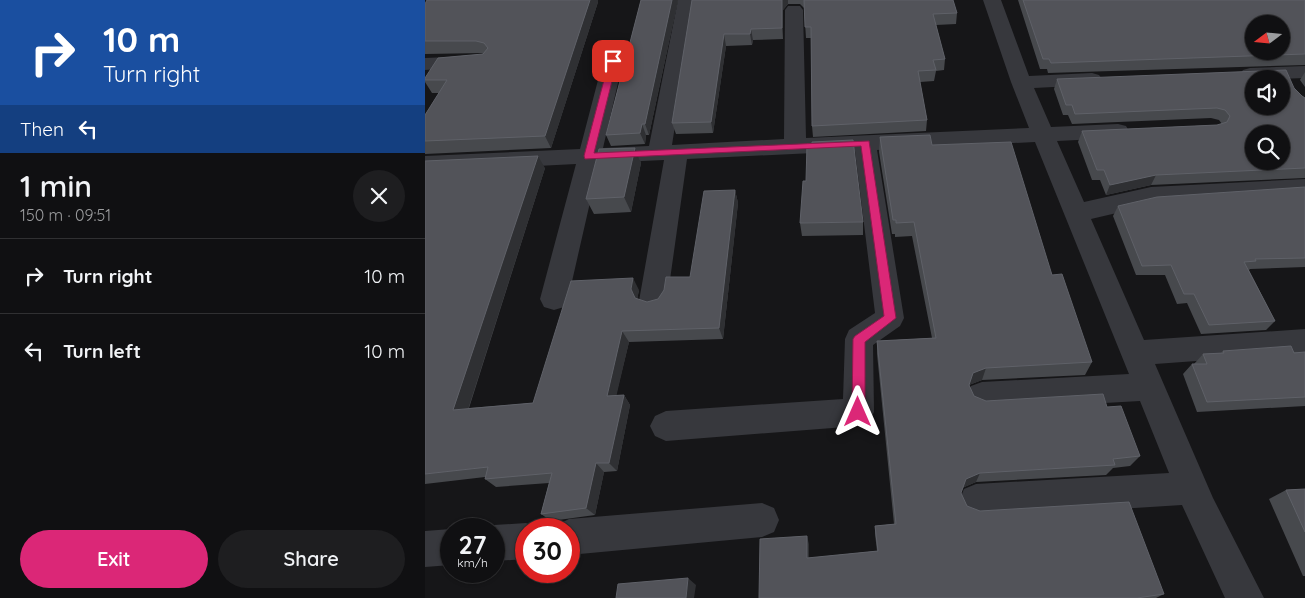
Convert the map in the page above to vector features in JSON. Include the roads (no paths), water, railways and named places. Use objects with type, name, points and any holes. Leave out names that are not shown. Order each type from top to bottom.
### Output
[{"type":"street","points":[[992,0],[1021,82],[1149,387],[1192,488],[1245,598]]},
{"type":"street","points":[[653,301],[685,3]]},
{"type":"street","points":[[794,10],[795,147]]},
{"type":"street","points":[[425,64],[483,61]]},
{"type":"street","points":[[554,299],[613,61]]},
{"type":"street","points":[[1290,72],[1305,72]]},
{"type":"street","points":[[1230,74],[1245,73]]},
{"type":"street","points":[[1021,82],[1111,79]]},
{"type":"street","points":[[1290,85],[1295,91]]},
{"type":"street","points":[[425,164],[1142,130]]},
{"type":"street","points":[[666,426],[858,412],[859,339],[890,318],[865,143]]},
{"type":"street","points":[[1077,213],[1151,196],[1305,187]]},
{"type":"street","points":[[1135,353],[1305,341]]},
{"type":"street","points":[[982,396],[1149,387]]},
{"type":"street","points":[[976,501],[1192,488]]},
{"type":"street","points":[[580,536],[763,520]]},
{"type":"street","points":[[425,549],[440,548]]}]
